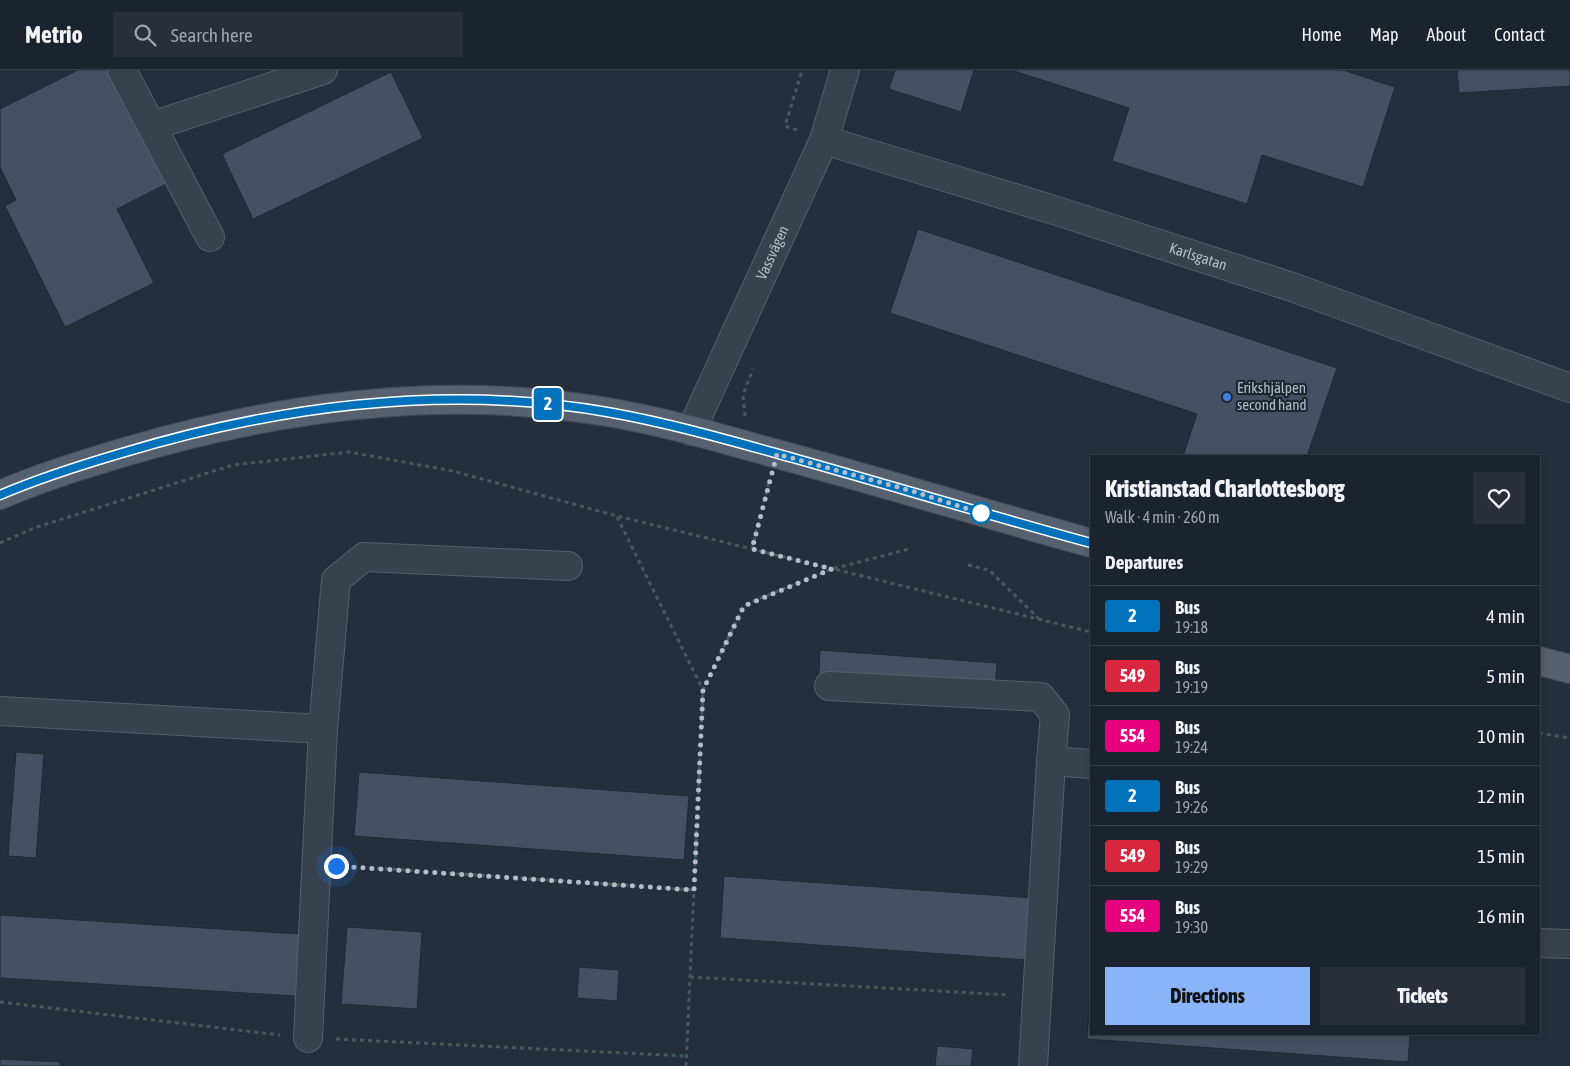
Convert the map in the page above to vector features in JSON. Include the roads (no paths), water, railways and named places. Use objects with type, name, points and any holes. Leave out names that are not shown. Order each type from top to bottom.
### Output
[{"type":"main road","points":[[0,495],[81,465],[159,442],[289,414],[361,405],[475,400],[537,403],[608,412],[692,430],[1090,543]]},
{"type":"main road","points":[[1540,661],[1570,669]]},
{"type":"street","points":[[122,70],[210,237]]},
{"type":"street","points":[[152,126],[323,70]]},
{"type":"street","name":"Vassvägen","points":[[692,430],[824,140],[845,70]]},
{"type":"street","name":"Karlsgatan","points":[[824,140],[1057,211],[1292,287],[1570,388]]},
{"type":"street","points":[[308,1038],[323,729],[336,580],[364,557],[568,566]]},
{"type":"street","points":[[829,686],[1041,697],[1055,715],[1033,1066]]},
{"type":"street","points":[[0,711],[323,729]]},
{"type":"street","points":[[1051,761],[1090,764]]},
{"type":"street","points":[[1540,943],[1570,944]]},
{"type":"place","name":"Erikshjälpen second hand","points":[[1227,397]]}]
